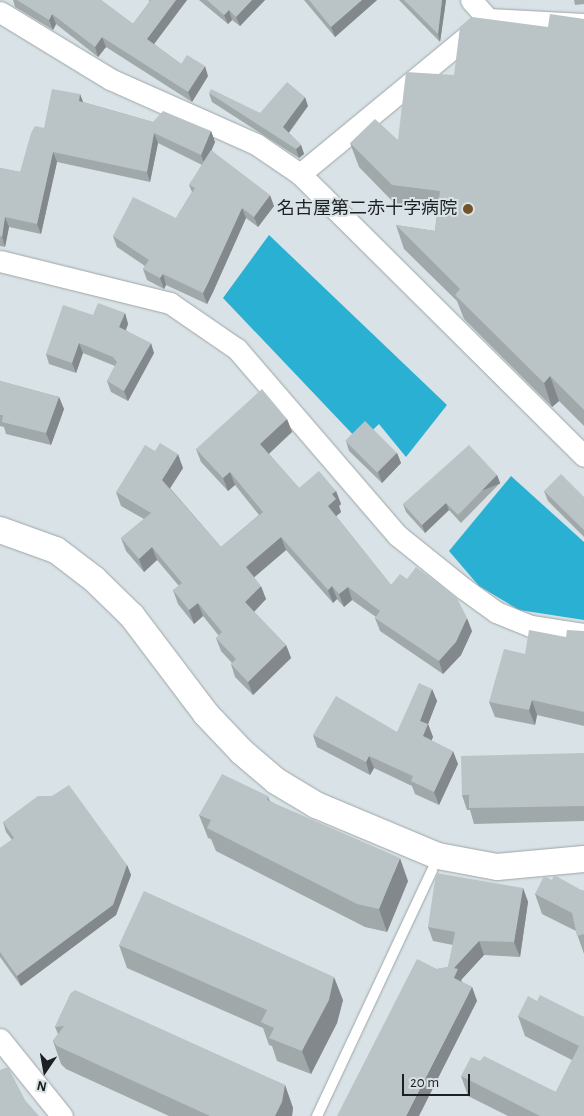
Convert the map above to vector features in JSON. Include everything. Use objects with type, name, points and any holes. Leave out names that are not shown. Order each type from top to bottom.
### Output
[{"type":"street","points":[[471,0],[488,19]]},
{"type":"street","points":[[0,12],[110,79],[256,144],[300,174],[584,456]]},
{"type":"street","points":[[300,174],[488,19],[584,24]]},
{"type":"street","points":[[0,261],[170,303],[237,349],[398,535],[448,576],[496,612],[531,626],[584,634]]},
{"type":"street","points":[[0,530],[56,550],[94,579],[132,616],[206,714],[242,752],[276,782],[316,805],[438,856],[497,867],[584,860]]},
{"type":"street","points":[[0,1039],[62,1116]]},
{"type":"lane","points":[[317,1116],[432,870]]},
{"type":"shaded area","points":[[269,235],[447,405],[406,457],[379,424],[360,442],[223,298]]},
{"type":"shaded area","points":[[511,476],[584,542],[584,620],[519,610],[479,586],[449,551]]},
{"type":"building","points":[[17,0],[101,0],[133,24],[151,0],[176,0],[147,39],[181,64],[187,55],[205,66],[188,92],[102,37],[95,47],[52,14],[49,20]]},
{"type":"building","points":[[207,0],[252,0],[236,17],[229,10],[224,15]]},
{"type":"building","points":[[309,0],[362,0],[331,27]]},
{"type":"building","points":[[404,0],[442,0],[438,34]]},
{"type":"building","name":"名古屋第二赤十字病院","points":[[550,14],[584,19],[584,410],[550,376],[544,383],[455,295],[460,289],[396,225],[435,231],[440,191],[392,185],[350,143],[375,119],[398,140],[406,72],[454,75],[460,27],[472,17],[548,27]]},
{"type":"building","points":[[287,82],[305,97],[283,127],[301,145],[296,149],[209,93],[211,89],[260,113]]},
{"type":"building","points":[[52,89],[80,94],[79,101],[153,122],[163,111],[211,131],[201,155],[154,133],[147,172],[53,152],[37,224],[5,217],[2,237],[0,236],[0,168],[20,172],[31,133],[35,126],[44,128]]},
{"type":"building","points":[[211,150],[270,195],[254,217],[242,208],[203,293],[163,274],[160,278],[143,269],[149,260],[113,236],[133,197],[176,218],[195,188],[189,185]]},
{"type":"building","points":[[98,303],[125,313],[119,327],[151,343],[124,391],[107,381],[117,362],[113,357],[79,343],[72,363],[46,354],[63,305],[93,315]]},
{"type":"building","points":[[0,381],[59,397],[46,433],[2,422],[3,415],[0,415]]},
{"type":"building","points":[[262,389],[287,419],[260,444],[299,488],[319,471],[336,491],[332,494],[336,499],[328,506],[391,585],[400,574],[407,579],[416,567],[456,596],[467,618],[456,642],[439,661],[375,618],[380,611],[348,587],[339,594],[332,586],[328,590],[281,537],[246,567],[261,586],[245,602],[286,645],[248,682],[231,664],[236,659],[216,638],[222,632],[198,603],[189,610],[173,590],[182,583],[152,547],[139,559],[121,538],[151,513],[116,492],[145,445],[155,451],[160,443],[178,454],[162,480],[221,547],[263,512],[230,472],[223,478],[196,449]]},
{"type":"building","points":[[365,421],[397,453],[377,473],[345,441]]},
{"type":"building","points":[[469,445],[497,475],[458,515],[446,503],[422,525],[403,504]]},
{"type":"building","points":[[561,474],[584,497],[584,530],[544,491]]},
{"type":"building","points":[[529,630],[566,637],[567,630],[584,631],[584,712],[532,700],[529,710],[489,702],[504,649],[525,654]]},
{"type":"building","points":[[419,683],[432,689],[420,721],[428,724],[423,736],[453,751],[434,792],[411,781],[413,776],[369,756],[366,762],[313,735],[336,696],[397,732]]},
{"type":"building","points":[[584,753],[584,806],[469,808],[469,795],[462,795],[461,756]]},
{"type":"building","points":[[222,774],[268,796],[267,800],[400,858],[379,909],[357,904],[207,828],[211,820],[199,815]]},
{"type":"building","points":[[69,785],[127,865],[113,905],[17,976],[0,952],[0,848],[14,838],[3,822],[38,796],[52,796]]},
{"type":"building","points":[[436,873],[523,888],[514,942],[479,941],[454,968],[458,969],[454,978],[472,987],[406,1116],[337,1116],[417,959],[437,969],[448,967],[455,932],[428,927]]},
{"type":"building","points":[[554,875],[584,890],[584,934],[577,936],[572,913],[535,894],[544,876],[552,880]]},
{"type":"building","points":[[144,891],[334,977],[329,1000],[302,1051],[269,1038],[274,1028],[261,1022],[267,1010],[119,945]]},
{"type":"building","points":[[75,990],[285,1085],[282,1102],[275,1116],[210,1116],[57,1046],[53,1041],[64,1026],[55,1027],[71,993]]},
{"type":"building","points":[[540,995],[584,1017],[584,1116],[540,1116],[461,1076],[471,1057],[480,1061],[484,1056],[556,1092],[579,1046],[518,1016],[528,996],[537,1001]]},
{"type":"building","points":[[8,1067],[25,1100],[39,1116],[0,1116],[0,1070]]},
{"type":"place","name":"名古屋第二赤十字病院","points":[[468,209]]}]
